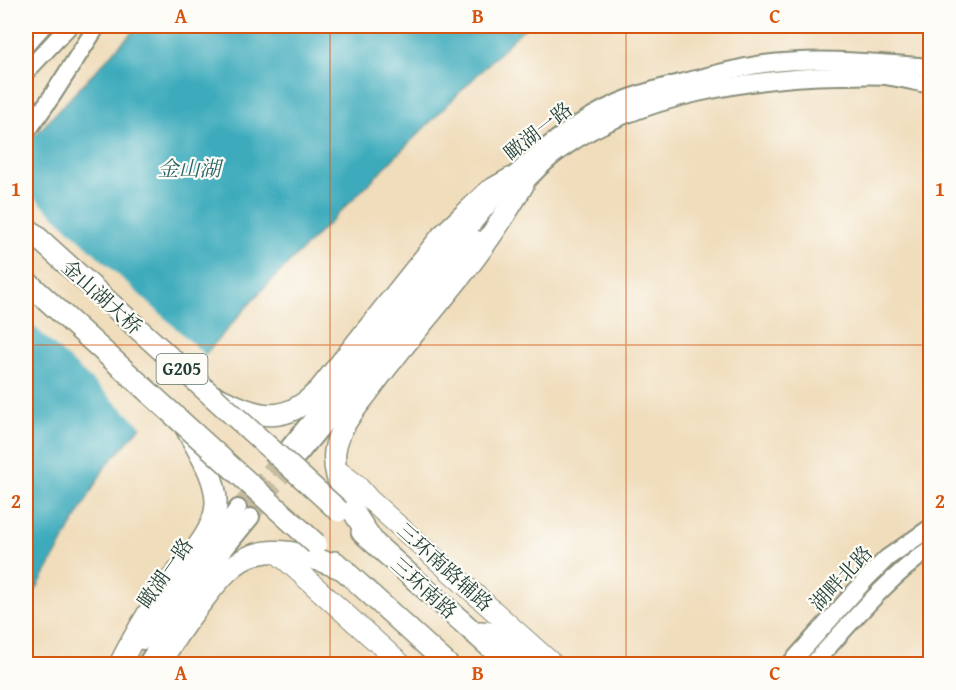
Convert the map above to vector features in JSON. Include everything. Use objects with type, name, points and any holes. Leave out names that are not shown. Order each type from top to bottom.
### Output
[{"type":"highway","points":[[210,394],[238,407],[261,414],[289,413],[306,405],[442,236],[489,191],[517,182]]},
{"type":"highway","points":[[373,541],[345,497],[337,470],[335,452],[338,437],[349,417],[384,369],[461,276],[508,212],[517,182]]},
{"type":"highway","name":"金山湖大桥","points":[[26,227],[339,511]]},
{"type":"highway","name":"金山湖大桥","points":[[26,281],[316,544]]},
{"type":"highway","points":[[120,664],[131,641],[212,522],[216,507],[215,493],[206,465],[184,425]]},
{"type":"highway","name":"三环南路","points":[[339,511],[509,664]]},
{"type":"highway","name":"三环南路","points":[[316,544],[442,662]]},
{"type":"highway","points":[[160,664],[195,610],[236,564],[254,555],[274,551],[298,553],[345,570]]},
{"type":"highway","points":[[472,632],[490,633],[540,664]]},
{"type":"main road","name":"三环南路辅路","points":[[337,470],[356,484],[370,500],[553,664]]},
{"type":"main road","points":[[274,551],[401,664]]},
{"type":"street","points":[[26,45],[43,26]]},
{"type":"street","points":[[26,72],[69,26]]},
{"type":"street","points":[[26,133],[97,26]]},
{"type":"street","name":"瞰湖一路","points":[[294,451],[548,145],[597,112],[634,96],[695,79],[764,64],[882,63],[930,69]]},
{"type":"street","name":"瞰湖一路","points":[[517,182],[566,146],[595,129],[670,100],[702,92],[734,85],[816,76],[884,76],[930,85]]},
{"type":"street","name":"瞰湖一路","points":[[130,664],[175,593],[244,512],[146,664]]},
{"type":"street","name":"湖畔北路","points":[[790,664],[887,558],[930,528]]},
{"type":"street","name":"湖畔北路","points":[[813,664],[881,590],[930,549]]},
{"type":"water","name":"金山湖","points":[[138,26],[529,26],[520,32],[261,291],[105,467],[26,607],[26,145]]},
{"type":"pier","points":[[26,190],[207,357],[143,428],[26,319]]},
{"type":"tunnel","points":[[238,508],[287,450]]},
{"type":"tunnel","points":[[251,517],[296,458]]}]
